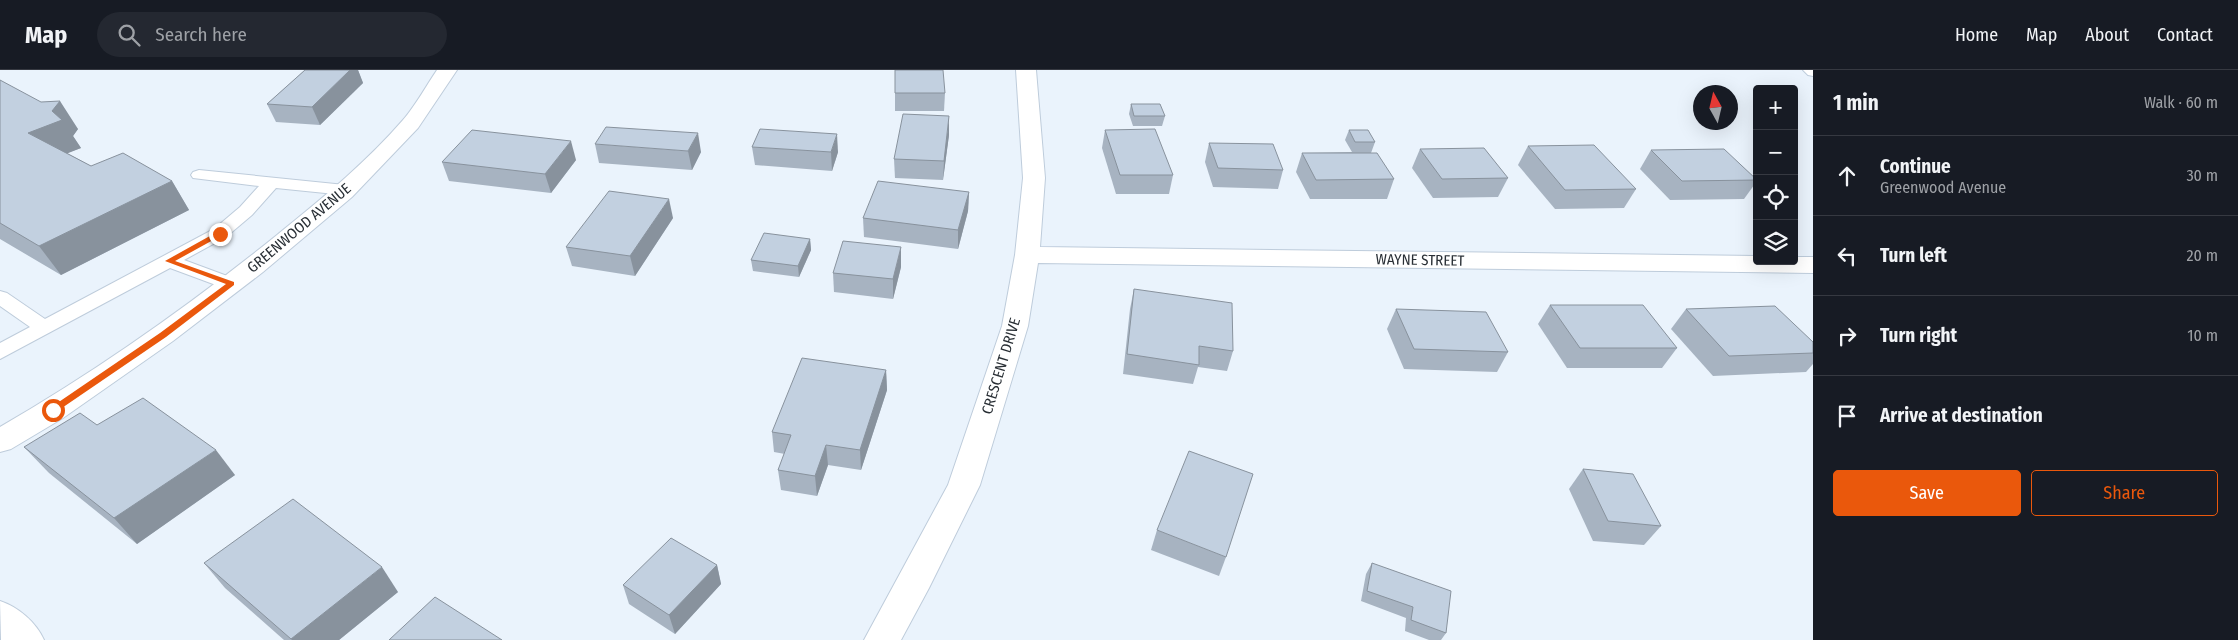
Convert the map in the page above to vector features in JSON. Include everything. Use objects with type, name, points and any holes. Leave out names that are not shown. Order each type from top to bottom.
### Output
[{"type":"street","name":"GREENWOOD AVENUE","points":[[0,441],[53,410],[147,346],[231,284],[345,190],[411,124],[447,70]]},
{"type":"street","name":"CRESCENT DRIVE","points":[[882,640],[917,578],[964,485],[1015,326],[1027,255],[1034,178],[1026,70]]},
{"type":"street","name":"WAYNE STREET","points":[[1027,255],[1813,265]]},
{"type":"street","points":[[0,616],[26,640]]},
{"type":"lane","points":[[199,176],[345,190]]},
{"type":"lane","points":[[0,352],[220,234],[246,211],[271,182]]},
{"type":"lane","points":[[169,261],[231,284]]},
{"type":"lane","points":[[0,297],[44,328]]},
{"type":"building","points":[[305,70],[350,70],[312,107],[267,104]]},
{"type":"building","points":[[895,70],[943,70],[945,93],[895,93]]},
{"type":"building","points":[[0,80],[41,102],[60,101],[52,111],[62,120],[28,133],[91,166],[123,153],[172,181],[39,246],[0,223]]},
{"type":"building","points":[[1131,104],[1160,104],[1165,116],[1134,116]]},
{"type":"building","points":[[903,114],[949,116],[944,161],[894,159]]},
{"type":"building","points":[[606,127],[698,133],[688,151],[595,144]]},
{"type":"building","points":[[760,129],[837,134],[831,152],[752,147]]},
{"type":"building","points":[[1155,129],[1173,175],[1120,175],[1105,130]]},
{"type":"building","points":[[472,130],[571,141],[545,174],[442,162]]},
{"type":"building","points":[[1349,130],[1368,130],[1375,142],[1355,142]]},
{"type":"building","points":[[1209,143],[1273,144],[1283,170],[1218,168]]},
{"type":"building","points":[[1594,145],[1636,189],[1565,190],[1528,146]]},
{"type":"building","points":[[1484,148],[1508,178],[1442,179],[1420,149]]},
{"type":"building","points":[[1724,149],[1753,176],[1753,180],[1682,181],[1651,150]]},
{"type":"building","points":[[1302,153],[1377,153],[1394,179],[1316,180]]},
{"type":"building","points":[[878,181],[969,192],[958,230],[863,218]]},
{"type":"building","points":[[609,191],[669,199],[630,256],[566,247]]},
{"type":"building","points":[[764,233],[810,239],[798,266],[751,260]]},
{"type":"building","points":[[843,241],[901,247],[893,279],[833,273]]},
{"type":"building","points":[[1134,289],[1232,303],[1233,351],[1199,346],[1199,365],[1127,354]]},
{"type":"building","points":[[1550,305],[1643,305],[1677,348],[1580,348]]},
{"type":"building","points":[[1775,306],[1813,342],[1813,353],[1729,356],[1686,309]]},
{"type":"building","points":[[1396,309],[1486,312],[1508,352],[1414,349]]},
{"type":"building","points":[[802,358],[886,370],[860,450],[826,445],[815,476],[778,470],[791,435],[772,432]]},
{"type":"building","points":[[143,398],[216,450],[114,518],[24,447],[80,413],[97,425]]},
{"type":"building","points":[[1189,451],[1253,474],[1226,557],[1157,530]]},
{"type":"building","points":[[1583,469],[1633,474],[1661,526],[1608,521]]},
{"type":"building","points":[[293,499],[382,567],[291,639],[204,563]]},
{"type":"building","points":[[671,538],[717,565],[669,615],[623,585]]},
{"type":"building","points":[[1372,563],[1451,591],[1446,633],[1411,620],[1413,607],[1367,591]]},
{"type":"building","points":[[435,597],[502,640],[389,640]]},
{"type":"route","points":[[53,410],[163,335],[231,284],[169,261],[220,234]]}]
